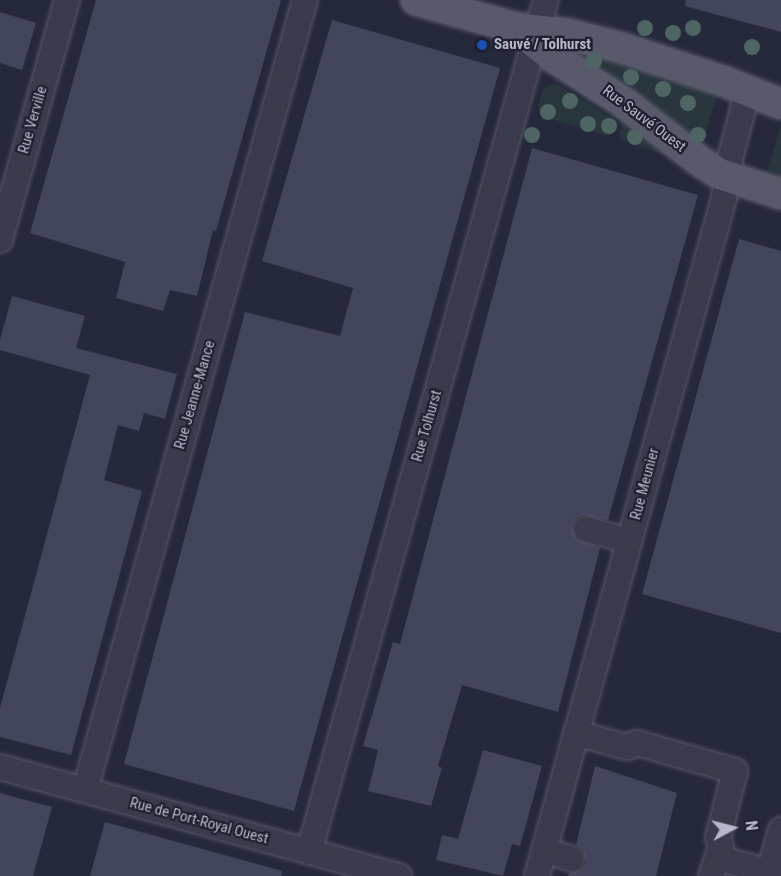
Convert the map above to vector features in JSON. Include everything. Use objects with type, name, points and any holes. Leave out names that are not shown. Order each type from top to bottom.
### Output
[{"type":"main road","name":"Rue Sauvé Ouest","points":[[416,0],[529,33],[568,34],[622,48],[771,98]]},
{"type":"main road","name":"Rue Sauvé Ouest","points":[[529,33],[701,162],[727,176],[781,194]]},
{"type":"street","name":"Rue Verville","points":[[0,240],[67,0]]},
{"type":"street","name":"Rue Jeanne-Mance","points":[[85,790],[305,0]]},
{"type":"street","name":"Rue Tolhurst","points":[[309,852],[529,33],[546,0]]},
{"type":"street","name":"Rue Meunier","points":[[537,876],[724,198],[727,176],[771,98]]},
{"type":"street","points":[[586,529],[629,541]]},
{"type":"street","points":[[578,727],[631,735],[637,743],[735,771],[718,838],[721,847],[715,867],[769,874],[781,830]]},
{"type":"street","name":"Rue de Port-Royal Ouest","points":[[0,766],[399,876]]},
{"type":"street","points":[[544,850],[572,859]]},
{"type":"shaded area","points":[[565,46],[717,95],[704,139],[692,138]]},
{"type":"shaded area","points":[[557,84],[614,120],[612,134],[606,136],[542,116],[538,107],[543,90],[548,85]]},
{"type":"shaded area","points":[[623,120],[668,156],[621,140],[619,135]]},
{"type":"shaded area","points":[[781,125],[781,179],[767,172]]},
{"type":"building","points":[[96,0],[281,0],[216,231],[213,230],[197,296],[170,290],[163,311],[116,298],[125,262],[30,233]]},
{"type":"building","points":[[686,0],[781,0],[781,32],[685,6]]},
{"type":"building","points":[[0,12],[36,23],[22,70],[0,63]]},
{"type":"building","points":[[332,20],[500,68],[294,811],[124,764],[245,312],[340,336],[353,288],[262,261]]},
{"type":"building","points":[[532,148],[698,195],[608,520],[583,515],[576,518],[572,526],[576,539],[600,548],[558,712],[462,685],[438,766],[442,768],[431,806],[368,791],[378,750],[363,746],[393,642],[400,644]]},
{"type":"building","points":[[739,239],[781,251],[781,633],[642,594]]},
{"type":"building","points":[[12,296],[85,316],[76,348],[177,374],[165,419],[144,413],[139,431],[118,425],[104,480],[142,491],[71,755],[0,737],[0,708],[90,375],[0,350],[0,340]]},
{"type":"building","points":[[483,750],[542,766],[520,846],[512,844],[503,876],[436,860],[442,835],[458,839]]},
{"type":"building","points":[[595,766],[677,793],[656,876],[568,876],[569,873],[581,870],[586,863],[583,850],[576,845]]},
{"type":"building","points":[[0,793],[52,807],[33,876],[0,876]]},
{"type":"building","points":[[105,822],[282,871],[281,876],[90,876]]},
{"type":"place","name":"Sauvé / Tolhurst","points":[[482,45]]}]
